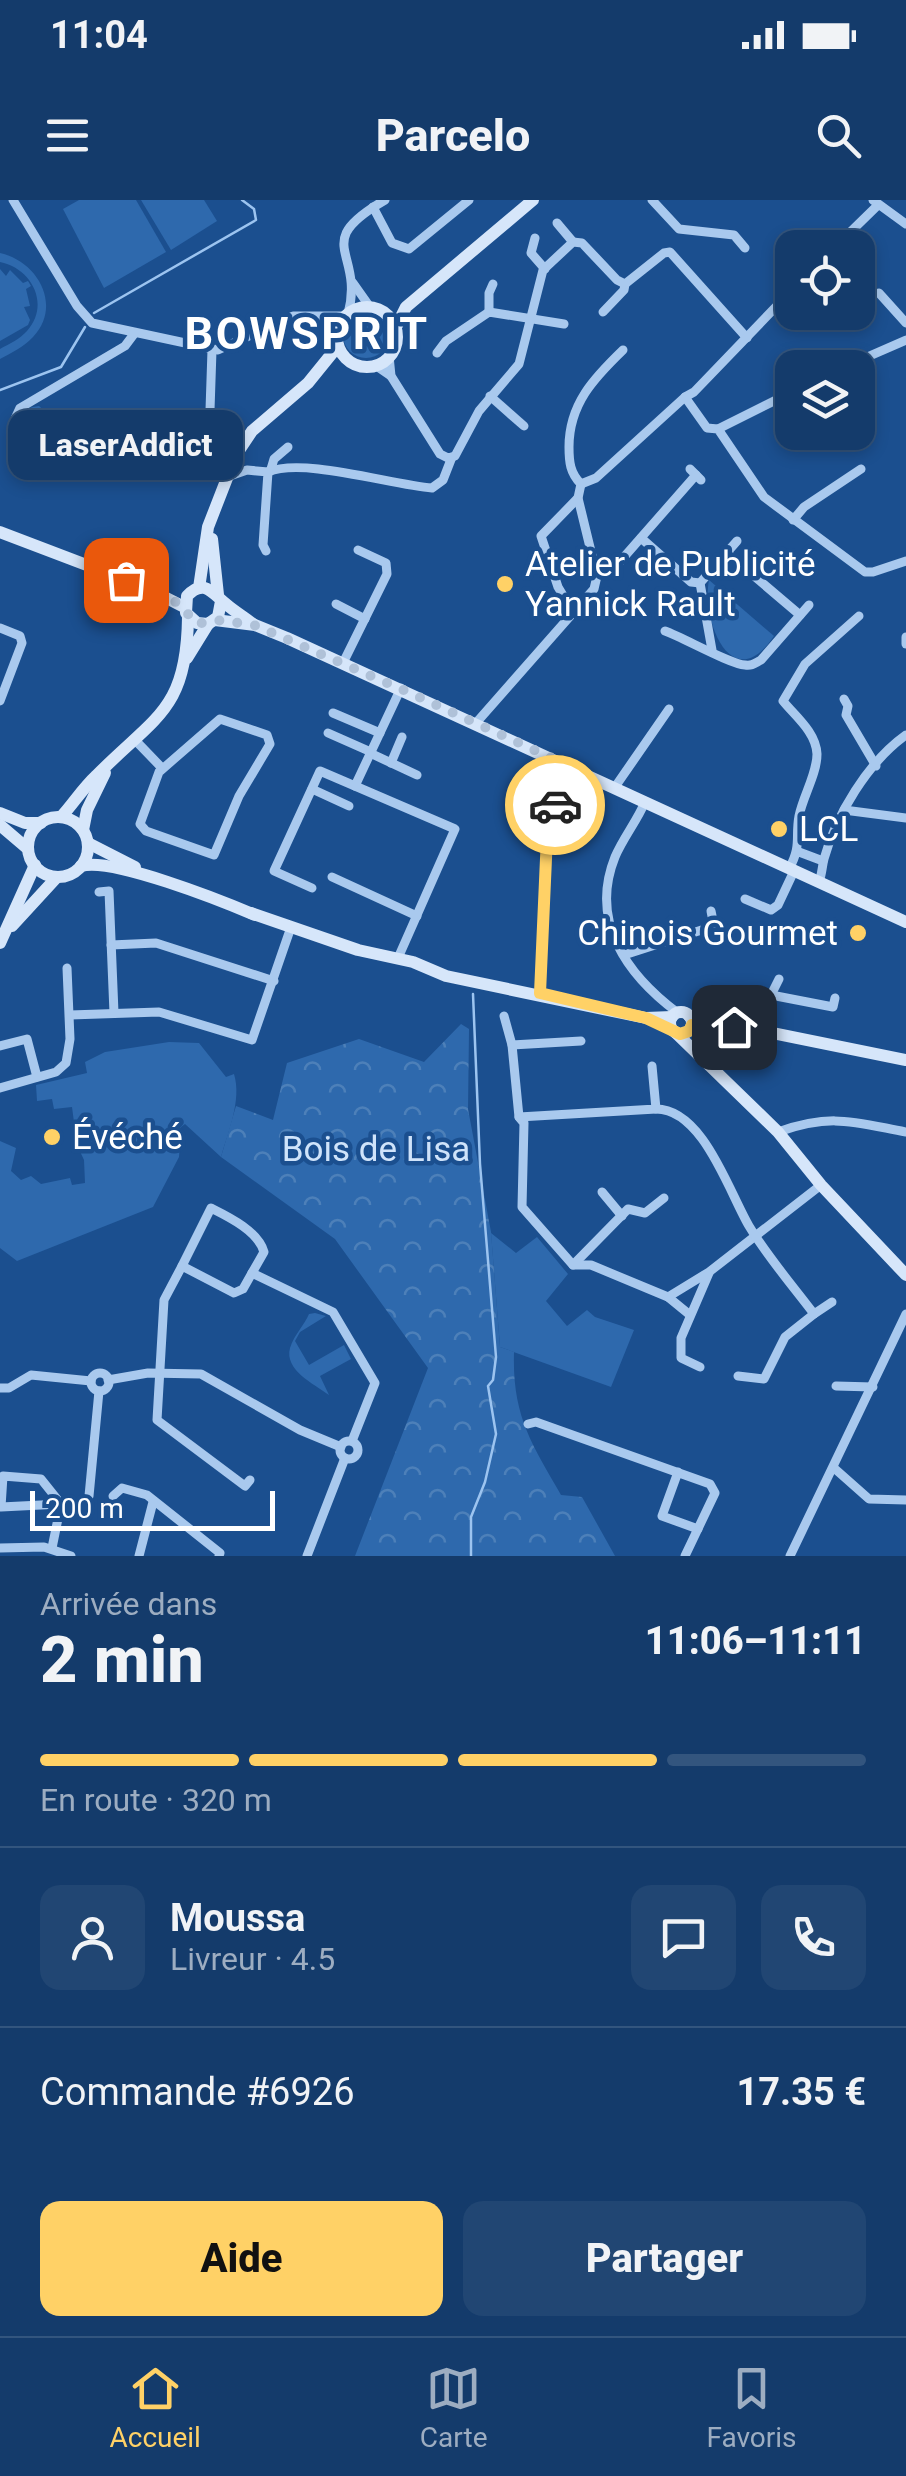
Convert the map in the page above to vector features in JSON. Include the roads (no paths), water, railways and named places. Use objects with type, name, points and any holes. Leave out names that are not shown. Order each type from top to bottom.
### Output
[{"type":"main road","points":[[338,341],[348,360],[356,364],[375,366],[389,356],[406,307],[533,200]]},
{"type":"main road","points":[[186,660],[186,612],[206,532],[236,455],[259,424],[308,383],[338,341],[347,314],[375,309],[424,291]]},
{"type":"main road","points":[[375,309],[389,318],[396,329]]},
{"type":"main road","points":[[308,383],[356,364]]},
{"type":"main road","points":[[61,817],[172,701],[186,660],[220,613],[212,521]]},
{"type":"main road","points":[[0,532],[148,588],[186,612],[197,624],[254,625]]},
{"type":"main road","points":[[148,588],[209,588],[254,625],[401,688],[906,922]]},
{"type":"main road","points":[[0,825],[28,849],[35,865],[45,874],[70,874],[87,856],[87,810],[107,766]]},
{"type":"main road","points":[[0,813],[25,823],[61,817],[74,821],[85,837],[173,884]]},
{"type":"main road","points":[[28,849],[31,834],[41,822]]},
{"type":"main road","points":[[4,937],[35,865]]},
{"type":"main road","points":[[81,866],[99,865],[173,884],[358,950],[398,958],[435,972]]},
{"type":"main road","points":[[4,937],[58,877]]},
{"type":"main road","points":[[251,913],[341,950],[435,972],[646,1018],[754,1030],[906,1060]]},
{"type":"main road","points":[[681,1023],[700,1053],[778,1132],[821,1185],[906,1276]]},
{"type":"street","points":[[13,200],[85,318],[134,334],[212,350],[223,349],[293,316],[347,314],[353,283],[344,236],[355,218],[385,200]]},
{"type":"street","points":[[373,207],[392,243],[409,249],[469,200]]},
{"type":"street","points":[[652,200],[678,228],[734,236],[745,248]]},
{"type":"street","points":[[850,230],[876,202],[906,224]]},
{"type":"street","points":[[558,223],[573,242],[582,243],[625,284]]},
{"type":"street","points":[[535,238],[530,253],[545,268]]},
{"type":"street","points":[[227,477],[247,470],[269,470],[379,478],[432,488],[444,480],[452,458],[490,396],[516,369],[545,268],[573,242]]},
{"type":"street","points":[[602,312],[624,290],[625,284],[670,252],[748,338]]},
{"type":"street","points":[[353,283],[375,309]]},
{"type":"street","points":[[488,312],[488,292],[493,284]]},
{"type":"street","points":[[879,293],[906,324]]},
{"type":"street","points":[[581,484],[596,478],[694,392],[775,309]]},
{"type":"street","points":[[437,353],[446,341],[488,312],[564,324]]},
{"type":"street","points":[[316,318],[338,341]]},
{"type":"street","points":[[134,334],[125,346],[16,414],[15,432],[29,446],[70,447],[85,455],[110,433],[170,432],[200,461],[209,440],[212,350]]},
{"type":"street","points":[[875,354],[906,340]]},
{"type":"street","points":[[476,723],[594,589],[597,576],[578,498],[581,484],[570,464],[572,420],[589,385],[623,350]]},
{"type":"street","points":[[389,356],[391,376]]},
{"type":"street","points":[[375,366],[391,376],[440,454],[452,458]]},
{"type":"street","points":[[490,396],[524,426]]},
{"type":"street","points":[[684,397],[707,428],[718,428],[775,400]]},
{"type":"street","points":[[718,428],[764,496],[865,572],[906,561]]},
{"type":"street","points":[[266,551],[263,546],[269,470],[274,459],[288,447]]},
{"type":"street","points":[[236,455],[247,470]]},
{"type":"street","points":[[793,520],[804,507],[861,469]]},
{"type":"street","points":[[597,576],[617,565],[696,475]]},
{"type":"street","points":[[573,612],[558,586],[542,536],[578,498]]},
{"type":"street","points":[[641,538],[691,582],[700,583]]},
{"type":"street","points":[[700,583],[738,541]]},
{"type":"street","points":[[343,663],[372,610],[387,569],[386,563],[358,550]]},
{"type":"street","points":[[727,553],[800,615]]},
{"type":"street","points":[[700,583],[712,650]]},
{"type":"street","points":[[336,604],[365,619]]},
{"type":"street","points":[[666,631],[744,665],[757,663],[809,606]]},
{"type":"street","points":[[746,899],[772,910],[778,905],[799,852],[801,835],[797,821],[817,753],[808,728],[783,699],[804,664],[859,616]]},
{"type":"street","points":[[0,628],[20,636],[22,643],[0,701]]},
{"type":"street","points":[[355,786],[401,688]]},
{"type":"street","points":[[844,699],[848,706],[846,715],[876,766]]},
{"type":"street","points":[[615,788],[669,709]]},
{"type":"street","points":[[334,713],[380,732]]},
{"type":"street","points":[[220,719],[266,734],[269,739],[214,855],[146,831],[140,824],[162,768],[220,719]]},
{"type":"street","points":[[328,732],[417,775]]},
{"type":"street","points":[[819,882],[823,861],[844,810],[876,766],[906,735]]},
{"type":"street","points":[[391,763],[402,736]]},
{"type":"street","points":[[134,739],[162,768]]},
{"type":"street","points":[[540,993],[547,836],[552,811],[572,768]]},
{"type":"street","points":[[312,888],[274,871],[320,771],[455,830],[398,958]]},
{"type":"street","points":[[312,789],[349,806]]},
{"type":"street","points":[[646,802],[616,856],[608,882],[606,918],[624,955],[681,1023]]},
{"type":"street","points":[[844,810],[906,818]]},
{"type":"street","points":[[799,852],[823,861]]},
{"type":"street","points":[[332,877],[417,916]]},
{"type":"street","points":[[99,892],[108,891],[114,1013]]},
{"type":"street","points":[[624,955],[715,931],[711,912]]},
{"type":"street","points":[[70,1015],[159,1012],[252,1040],[290,930]]},
{"type":"street","points":[[111,946],[156,944],[274,981]]},
{"type":"street","points":[[0,1088],[56,1072],[66,1064],[70,1054],[67,968]]},
{"type":"street","points":[[754,1030],[757,1007],[771,995],[779,979]]},
{"type":"street","points":[[771,995],[834,1006],[835,998]]},
{"type":"street","points":[[504,1016],[512,1044],[519,1118],[524,1124],[522,1207],[573,1264],[591,1265],[668,1298],[690,1315]]},
{"type":"street","points":[[0,1046],[26,1034],[38,1078]]},
{"type":"street","points":[[512,1044],[581,1040]]},
{"type":"street","points":[[652,1066],[656,1109]]},
{"type":"street","points":[[519,1118],[656,1109],[674,1112],[714,1155],[755,1235],[814,1314]]},
{"type":"street","points":[[778,1132],[818,1120],[854,1120],[906,1132]]},
{"type":"street","points":[[668,1298],[709,1272],[821,1185]]},
{"type":"street","points":[[602,1192],[622,1216]]},
{"type":"street","points":[[217,1194],[164,1300],[157,1420],[245,1486],[250,1480]]},
{"type":"street","points":[[573,1264],[628,1208],[645,1214],[664,1198]]},
{"type":"street","points":[[182,1266],[234,1293],[243,1289],[264,1252],[261,1242],[211,1208]]},
{"type":"street","points":[[700,1368],[682,1358],[680,1338],[709,1272]]},
{"type":"street","points":[[252,1273],[337,1316],[375,1383],[352,1442]]},
{"type":"street","points":[[738,1376],[764,1379],[785,1337],[832,1302]]},
{"type":"street","points":[[790,1556],[906,1314]]},
{"type":"street","points":[[98,1373],[108,1380],[106,1388],[99,1390],[91,1381],[98,1373]]},
{"type":"street","points":[[108,1380],[160,1373],[201,1374],[300,1430],[343,1452],[353,1458],[357,1445],[346,1441],[343,1452],[307,1556]]},
{"type":"street","points":[[847,1373],[841,1386],[873,1387]]},
{"type":"street","points":[[0,1388],[9,1388],[31,1375],[91,1381]]},
{"type":"street","points":[[89,1496],[99,1390]]},
{"type":"street","points":[[528,1424],[536,1422],[710,1484],[714,1493],[686,1556]]},
{"type":"street","points":[[834,1468],[869,1499],[906,1500]]},
{"type":"street","points":[[678,1472],[662,1516],[698,1529]]},
{"type":"street","points":[[3,1476],[41,1479],[61,1504],[1,1507],[3,1476]]},
{"type":"street","points":[[113,1496],[122,1488],[147,1495],[219,1556]]},
{"type":"street","points":[[139,1556],[153,1502]]},
{"type":"street","points":[[52,1548],[61,1504]]},
{"type":"street","points":[[0,1548],[52,1548],[70,1556]]},
{"type":"waterway","points":[[94,313],[256,220],[254,209],[242,200]]},
{"type":"waterway","points":[[0,390],[61,367],[85,327]]},
{"type":"waterway","points":[[471,1556],[471,1517],[485,1482],[496,1434],[488,1386],[493,1380],[496,1357],[480,1164],[473,994]]},
{"type":"place","name":"LaserAddict","points":[[126,580]]},
{"type":"place","name":"Atelier de Publicité Yannick Rault","points":[[505,584]]},
{"type":"place","name":"LCL","points":[[779,829]]},
{"type":"place","name":"Chinois Gourmet","points":[[858,933]]},
{"type":"place","name":"Évéché","points":[[52,1137]]},
{"type":"district","name":"BOWSPRIT","points":[[307,333]]},
{"type":"park label","name":"Bois de Lisa","points":[[376,1149]]}]
